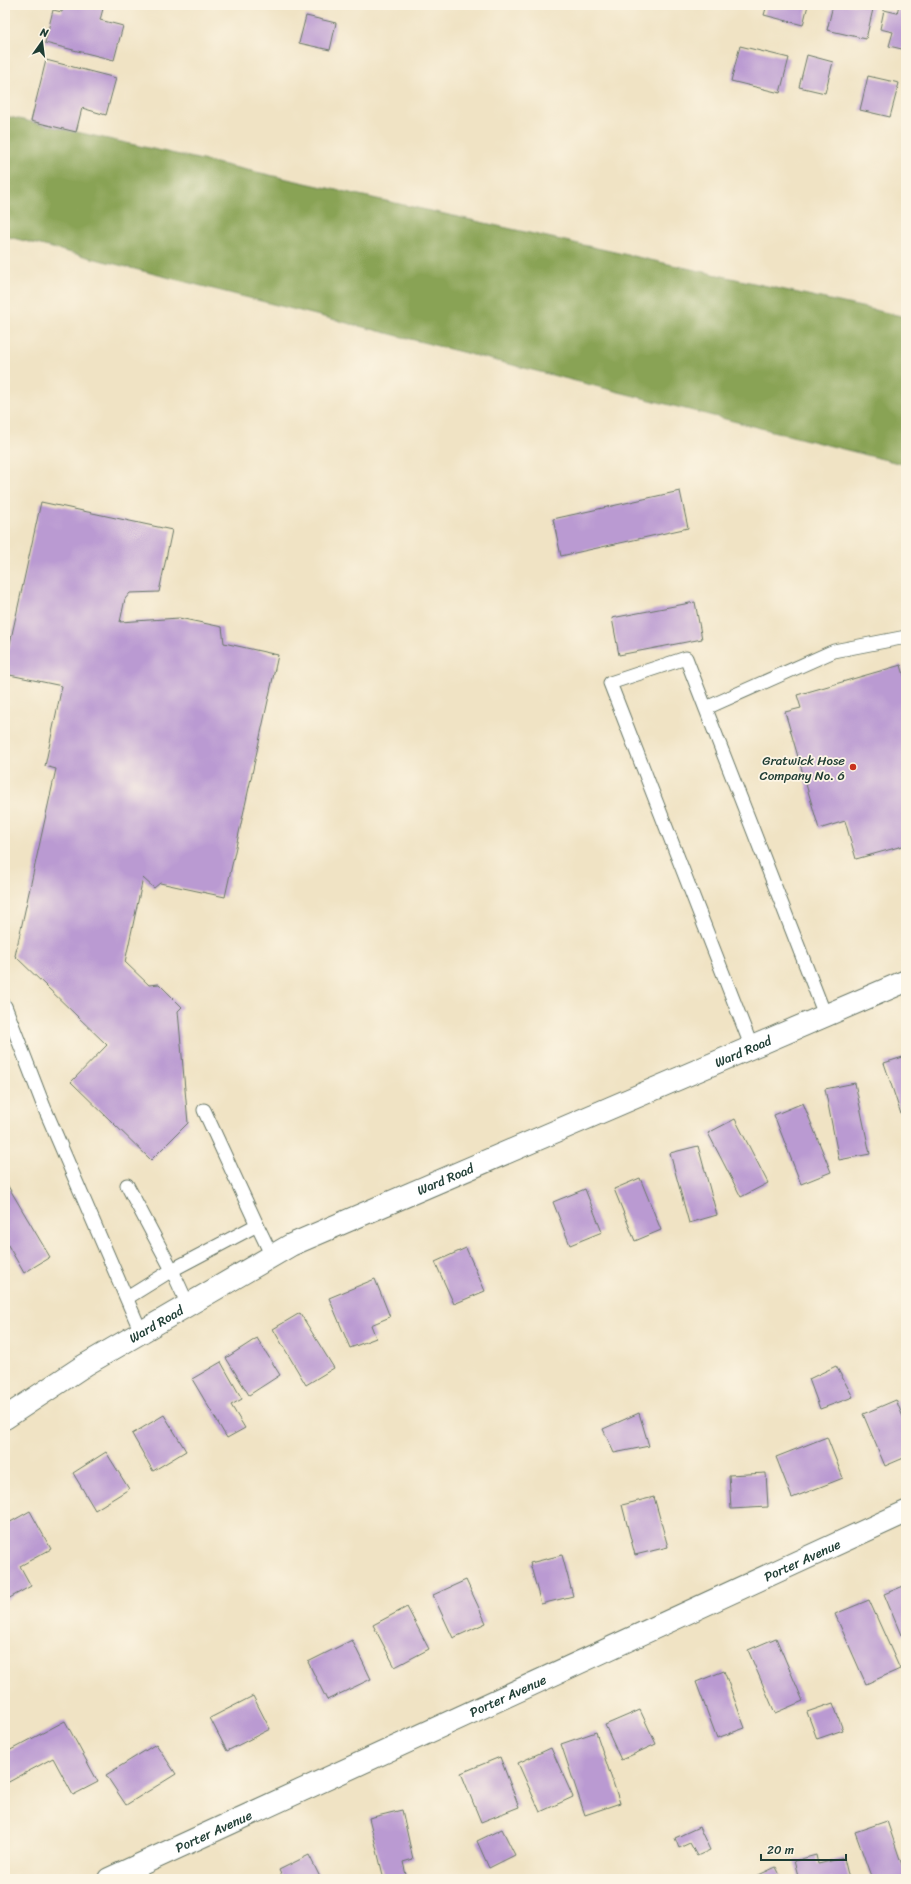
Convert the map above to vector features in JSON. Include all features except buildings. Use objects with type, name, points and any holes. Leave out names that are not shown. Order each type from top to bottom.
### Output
[{"type":"main road","name":"Ward Road","points":[[5,1418],[85,1364],[298,1242],[752,1048],[906,980]]},
{"type":"main road","name":"Porter Avenue","points":[[109,1879],[906,1512]]},
{"type":"lane","points":[[706,708],[834,651],[906,637]]},
{"type":"lane","points":[[752,1048],[610,683],[686,658],[825,1015]]},
{"type":"lane","points":[[5,1006],[44,1107],[141,1332]]},
{"type":"lane","points":[[204,1110],[272,1256]]},
{"type":"lane","points":[[127,1185],[172,1270],[188,1305]]},
{"type":"lane","points":[[126,1298],[172,1270],[257,1225]]},
{"type":"green space","points":[[5,116],[906,317],[906,465],[5,236]]},
{"type":"place","name":"Gratwick Hose Company No. 6","points":[[853,767]]}]
